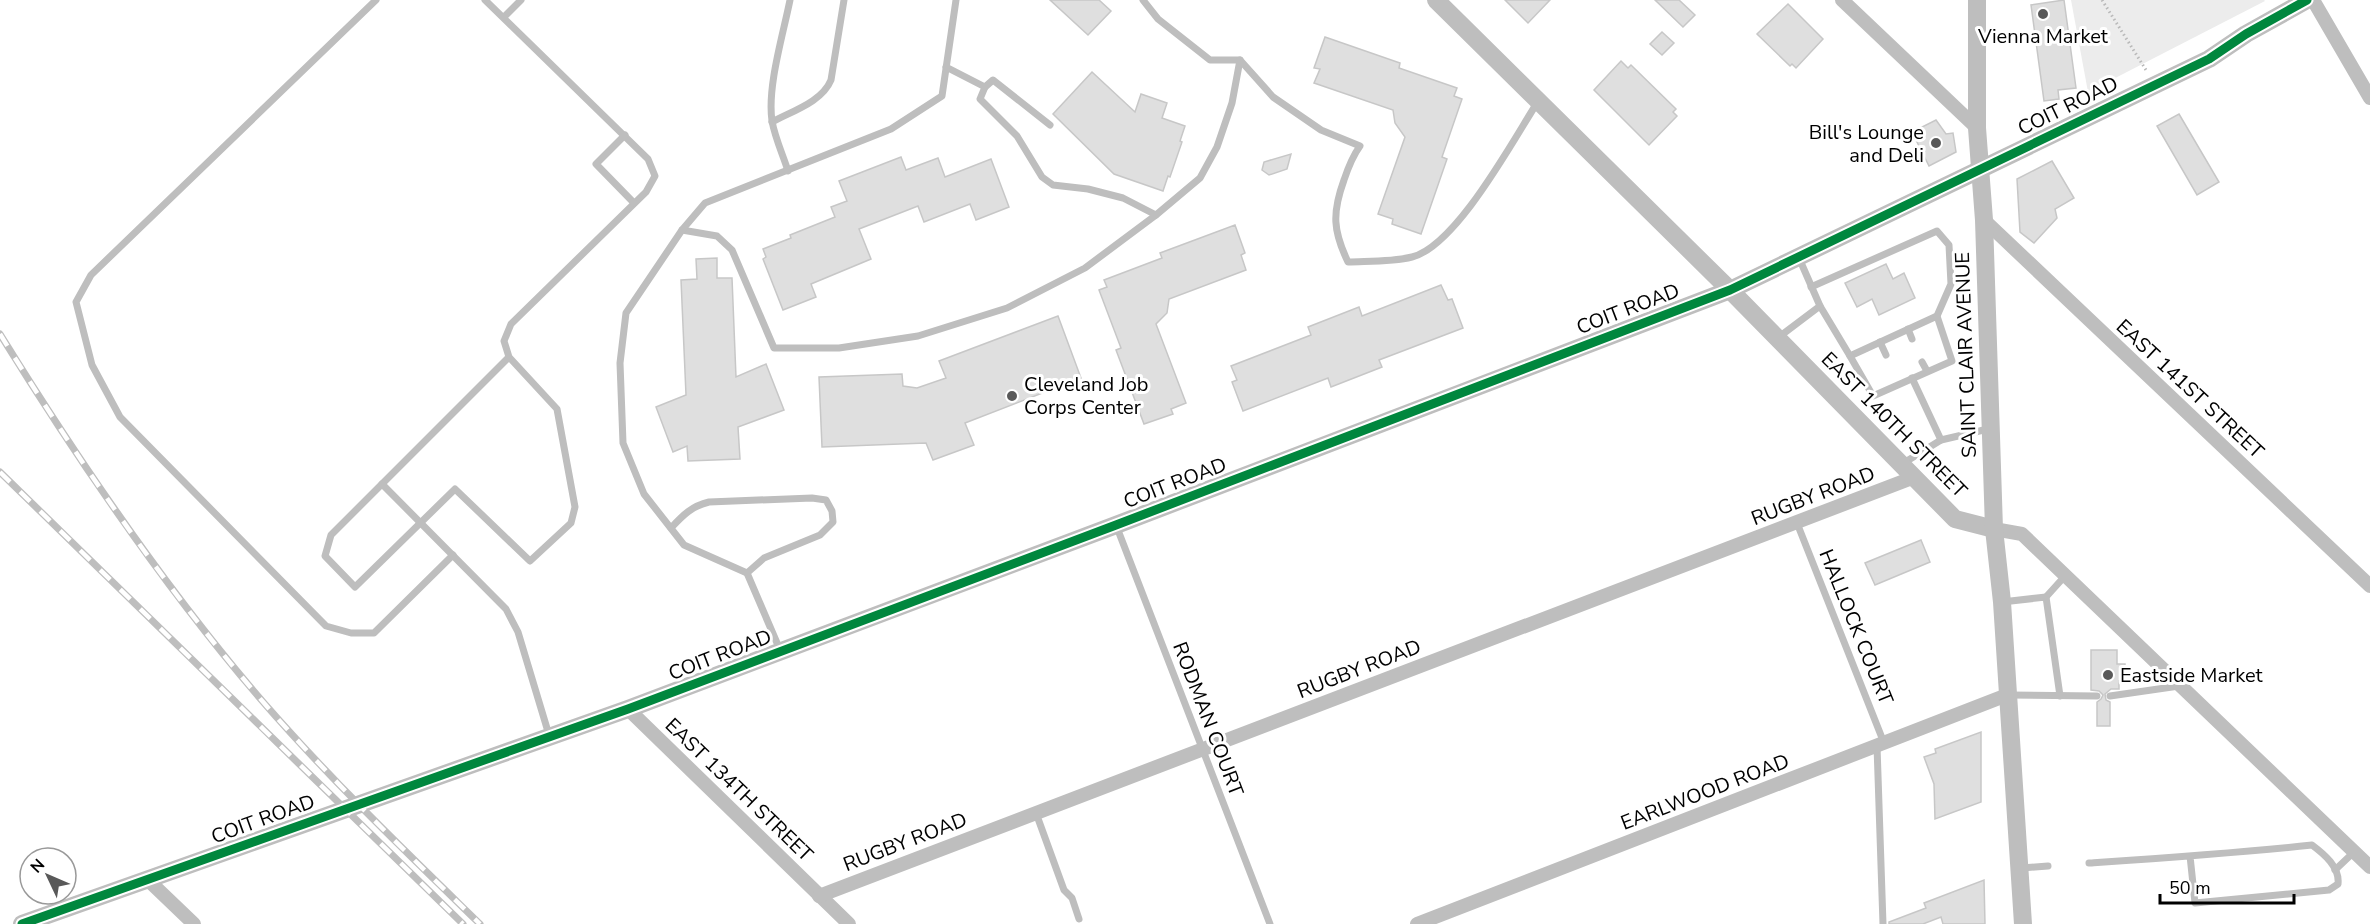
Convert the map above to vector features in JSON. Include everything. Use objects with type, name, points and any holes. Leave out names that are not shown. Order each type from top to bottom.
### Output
[{"type":"street","name":"EAST 140TH STREET","points":[[1436,0],[1730,290],[1906,472],[1955,519],[2022,534],[2370,867]]},
{"type":"street","points":[[1842,0],[1977,128]]},
{"type":"street","name":"SAINT CLAIR AVENUE","points":[[1977,0],[1977,128],[1984,220],[1994,529],[2002,602],[2023,924]]},
{"type":"street","name":"COIT ROAD","points":[[22,924],[628,709],[1730,290],[2209,59],[2246,34],[2307,0]]},
{"type":"street","points":[[2313,0],[2370,98]]},
{"type":"street","name":"EAST 141ST STREET","points":[[1984,220],[2370,586]]},
{"type":"street","name":"RUGBY ROAD","points":[[819,896],[1797,523],[1906,472]]},
{"type":"street","name":"EARLWOOD ROAD","points":[[1417,924],[2007,695]]},
{"type":"street","name":"EAST 134TH STREET","points":[[628,709],[849,924]]},
{"type":"street","points":[[147,879],[194,924]]},
{"type":"lane","points":[[376,0],[91,275],[76,302],[92,365],[120,417],[326,626],[351,633],[374,633],[453,555]]},
{"type":"lane","points":[[485,0],[625,135],[648,159],[655,176],[646,192],[511,324],[504,341],[509,357],[557,409],[575,507],[571,524],[530,561],[455,489],[355,587],[325,556],[331,535],[509,357]]},
{"type":"lane","points":[[504,17],[521,0]]},
{"type":"lane","points":[[788,171],[772,122],[773,86],[790,0]]},
{"type":"lane","points":[[772,122],[818,97],[828,88],[844,0]]},
{"type":"lane","points":[[781,652],[747,573],[684,545],[644,494],[623,443],[620,363],[626,313],[682,230],[705,203],[891,129],[942,96],[957,0]]},
{"type":"lane","points":[[1143,0],[1158,19],[1210,60],[1240,60],[1273,98],[1321,130],[1360,146],[1352,156],[1335,206],[1338,242],[1348,262],[1413,257],[1442,240],[1474,202],[1538,101]]},
{"type":"lane","points":[[682,230],[717,236],[732,250],[774,348],[839,348],[918,336],[1007,308],[1085,268],[1156,215],[1200,178],[1217,147],[1232,103],[1240,60]]},
{"type":"lane","points":[[946,67],[985,87]]},
{"type":"lane","points":[[1050,125],[993,80],[985,87],[980,99],[1017,136],[1042,177],[1053,185],[1088,189],[1123,198],[1156,215]]},
{"type":"lane","points":[[625,135],[596,164],[634,203]]},
{"type":"lane","points":[[1798,256],[1811,286],[1820,306],[1872,396],[1952,361],[1937,316],[1951,284],[1949,245],[1937,231],[1811,286]]},
{"type":"lane","points":[[1778,339],[1820,306]]},
{"type":"lane","points":[[1850,356],[1937,316]]},
{"type":"lane","points":[[1908,329],[1912,339]]},
{"type":"lane","points":[[1880,342],[1886,355]]},
{"type":"lane","points":[[1922,362],[1927,372]]},
{"type":"lane","points":[[1895,375],[1899,384]]},
{"type":"lane","points":[[1912,378],[1941,440]]},
{"type":"lane","points":[[1906,472],[1941,440],[1991,428]]},
{"type":"lane","points":[[382,483],[506,609],[518,632],[549,737]]},
{"type":"lane","points":[[671,528],[696,505],[709,502],[812,498],[826,500],[832,511],[833,522],[820,535],[764,558],[747,573]]},
{"type":"lane","name":"HALLOCK COURT","points":[[1797,523],[1880,745],[1884,924]]},
{"type":"lane","name":"RODMAN COURT","points":[[1116,525],[1270,924]]},
{"type":"lane","points":[[2002,602],[2046,597],[2065,576]]},
{"type":"lane","points":[[2046,597],[2060,696]]},
{"type":"lane","points":[[2110,696],[2180,686]]},
{"type":"lane","points":[[2007,695],[2097,696]]},
{"type":"lane","points":[[1036,813],[1064,890],[1072,898],[1079,919]]},
{"type":"lane","points":[[2089,863],[2312,845],[2327,856],[2339,877],[2338,884],[2329,890],[2195,903],[2190,856]]},
{"type":"lane","points":[[2335,870],[2354,852]]},
{"type":"lane","points":[[2019,868],[2048,866]]},
{"type":"path","points":[[2102,0],[2146,70]]},
{"type":"shaded area","points":[[2071,0],[2264,0],[2265,1],[2088,92]]},
{"type":"building","points":[[1050,0],[1099,0],[1111,11],[1088,35]]},
{"type":"building","points":[[1505,0],[1550,0],[1528,23]]},
{"type":"building","points":[[1655,0],[1679,0],[1695,15],[1683,27]]},
{"type":"building","points":[[2064,0],[2076,88],[2058,90],[2059,99],[2044,101],[2031,5]]},
{"type":"building","points":[[1788,4],[1823,39],[1796,68],[1792,64],[1790,66],[1757,34]]},
{"type":"building","points":[[1662,32],[1674,43],[1662,55],[1650,44]]},
{"type":"building","points":[[1325,37],[1400,63],[1399,68],[1457,88],[1454,96],[1462,99],[1442,157],[1447,159],[1421,234],[1392,224],[1393,219],[1378,214],[1405,137],[1395,123],[1393,110],[1314,83],[1320,69],[1314,68]]},
{"type":"building","points":[[1621,61],[1628,68],[1631,65],[1676,109],[1673,112],[1677,116],[1649,145],[1594,90]]},
{"type":"building","points":[[1092,72],[1135,112],[1141,94],[1167,103],[1162,118],[1185,126],[1180,141],[1182,142],[1163,191],[1114,174],[1053,114]]},
{"type":"building","points":[[2179,114],[2219,182],[2197,195],[2157,126]]},
{"type":"building","name":"Bill's Lounge and Deli","points":[[1936,120],[1946,134],[1953,133],[1956,152],[1929,166],[1912,132]]},
{"type":"building","points":[[1291,154],[1287,169],[1269,175],[1262,170],[1264,162]]},
{"type":"building","points":[[901,157],[906,170],[938,158],[945,177],[991,159],[1009,207],[976,220],[970,204],[924,222],[918,206],[859,229],[871,259],[811,284],[816,297],[783,310],[763,259],[766,257],[763,249],[791,238],[790,235],[835,217],[831,207],[847,201],[839,181]]},
{"type":"building","points":[[2052,161],[2074,198],[2055,209],[2057,218],[2034,243],[2020,232],[2017,179]]},
{"type":"building","points":[[1235,225],[1245,253],[1241,255],[1246,270],[1169,299],[1167,313],[1156,324],[1186,403],[1171,409],[1173,414],[1144,424],[1116,350],[1121,348],[1099,290],[1107,287],[1104,280],[1162,258],[1160,253]]},
{"type":"building","points":[[717,258],[717,278],[732,278],[736,377],[766,364],[784,410],[738,427],[740,459],[688,461],[687,446],[673,452],[656,407],[686,395],[681,280],[697,279],[696,259]]},
{"type":"building","points":[[1886,264],[1893,279],[1904,273],[1915,298],[1879,315],[1872,299],[1857,307],[1845,283]]},
{"type":"building","points":[[1441,285],[1448,300],[1452,299],[1463,328],[1379,360],[1382,367],[1331,387],[1328,378],[1243,411],[1232,382],[1237,380],[1231,366],[1311,335],[1308,327],[1359,307],[1362,316]]},
{"type":"building","points":[[1058,316],[1081,378],[965,423],[974,445],[933,460],[926,443],[822,447],[819,377],[902,374],[903,386],[917,388],[946,378],[939,361]]},
{"type":"building","points":[[1921,540],[1930,562],[1875,585],[1865,563]]},
{"type":"building","name":"Eastside Market","points":[[2091,650],[2117,650],[2117,664],[2125,664],[2125,682],[2119,681],[2119,689],[2111,689],[2105,694],[2106,700],[2110,702],[2110,726],[2097,726],[2097,702],[2103,695],[2099,691],[2091,690]]},
{"type":"building","points":[[1981,732],[1981,802],[1935,819],[1934,784],[1924,757],[1936,753],[1935,749]]},
{"type":"building","points":[[1984,880],[1985,924],[1943,924],[1941,917],[1923,924],[1889,924],[1889,922],[1926,908],[1924,903]]},
{"type":"railway","points":[[0,334],[92,477],[158,570],[228,660],[316,760],[480,924]]},
{"type":"railway","points":[[0,472],[463,924]]},
{"type":"cycle path","points":[[22,924],[628,709],[1730,290],[2209,59],[2246,34],[2307,0]]},
{"type":"place","name":"Vienna Market","points":[[2043,14]]},
{"type":"place","name":"Bill's Lounge and Deli","points":[[1936,143]]},
{"type":"place","name":"Cleveland Job Corps Center","points":[[1012,396]]},
{"type":"place","name":"Eastside Market","points":[[2108,675]]}]
